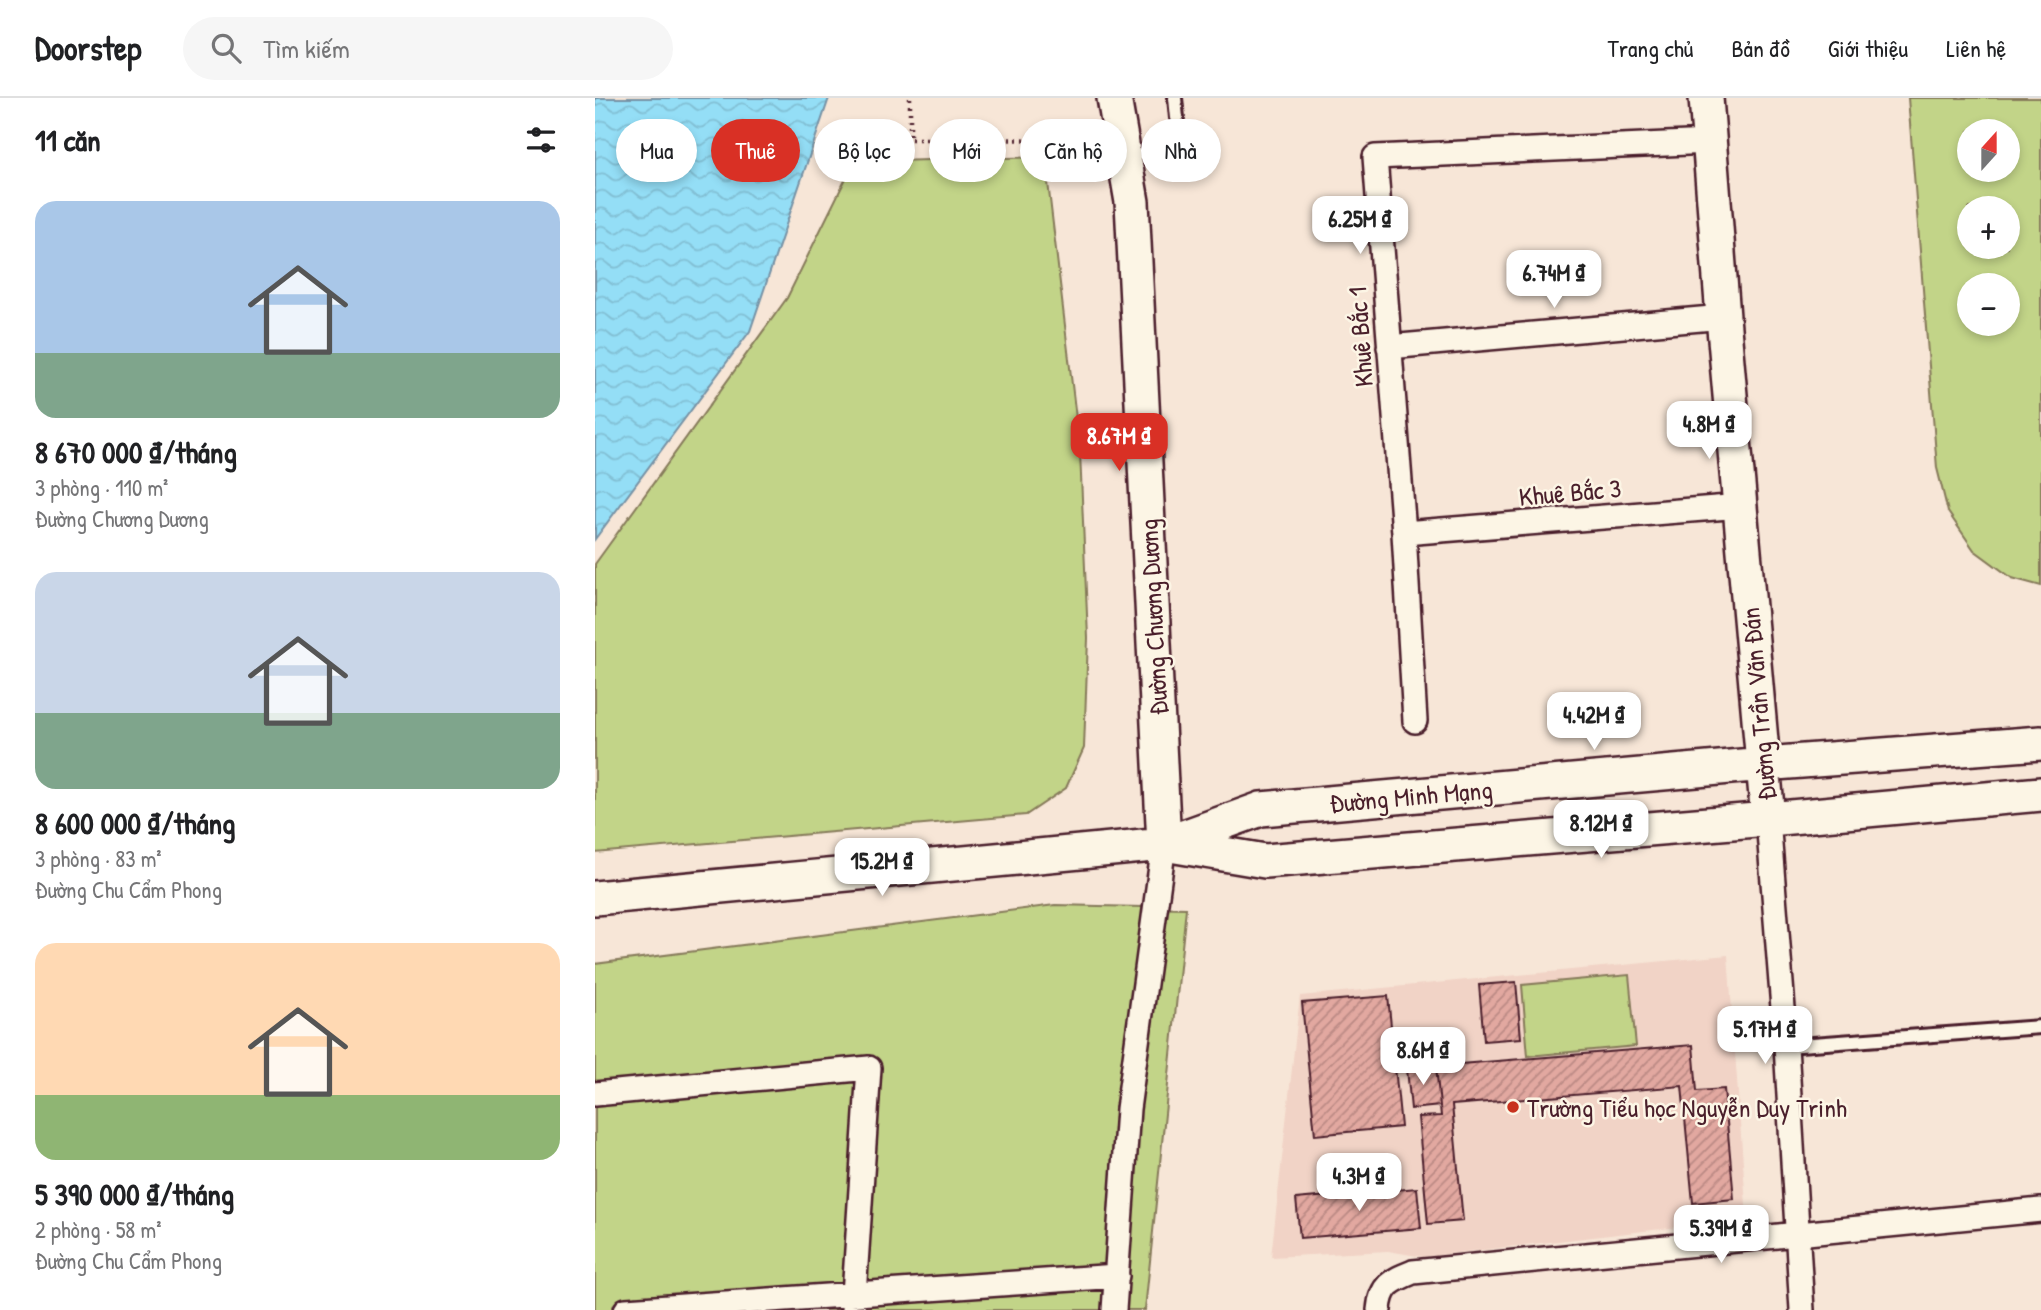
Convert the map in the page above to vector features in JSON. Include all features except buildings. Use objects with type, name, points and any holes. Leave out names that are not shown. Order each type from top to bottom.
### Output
[{"type":"street","name":"Đường Chương Dương","points":[[1114,98],[1117,119]]},
{"type":"street","name":"Đường Trần Văn Đán","points":[[1706,98],[1764,764],[1786,1046],[1802,1310]]},
{"type":"street","name":"Khuê Bắc 1","points":[[1415,721],[1375,157],[1710,142]]},
{"type":"street","name":"Đường Chương Dương","points":[[1127,174],[1132,202],[1164,844]]},
{"type":"street","points":[[1389,347],[1723,317]]},
{"type":"street","name":"Khuê Bắc 3","points":[[1403,533],[1741,506]]},
{"type":"street","name":"Đường Minh Mạng","points":[[595,898],[1164,844],[1261,809],[1764,764],[2041,743]]},
{"type":"street","name":"Đường Minh Mạng","points":[[1164,844],[1265,860],[1768,820],[2041,794]]},
{"type":"street","points":[[1114,1310],[1128,1109],[1164,844]]},
{"type":"street","points":[[595,1094],[869,1068],[854,1302]]},
{"type":"street","points":[[1379,1310],[1380,1296],[1391,1281],[1413,1272],[2041,1210]]},
{"type":"street","points":[[625,1310],[854,1302],[1117,1276]]},
{"type":"lane","points":[[1175,98],[1177,118]]},
{"type":"lane","points":[[1786,1046],[2041,1027]]},
{"type":"path","points":[[911,98],[910,139],[1020,140]]},
{"type":"shaded area","name":"Trường Tiểu học Nguyễn Duy Trinh","points":[[1728,955],[1747,1219],[1423,1257],[1388,1251],[1271,1257],[1300,996]]},
{"type":"green space","points":[[1908,98],[2041,98],[2041,586],[2012,578],[1974,550],[1948,512],[1937,468]]},
{"type":"green space","points":[[1006,158],[1020,158],[1020,182],[1048,182],[1080,452],[1088,638],[1084,748],[1066,788],[1026,815],[595,853],[595,564],[787,298],[844,182],[915,182],[915,160],[929,160],[929,182],[1006,182]]},
{"type":"green space","points":[[1055,905],[1186,908],[1145,1310],[595,1310],[595,964]]},
{"type":"green space","points":[[1629,975],[1636,1046],[1528,1056],[1522,985]]},
{"type":"water","points":[[595,98],[829,98],[822,119],[814,119],[814,142],[750,331],[595,539]]},
{"type":"place","name":"Trường Tiểu học Nguyễn Duy Trinh","points":[[1513,1107]]}]
